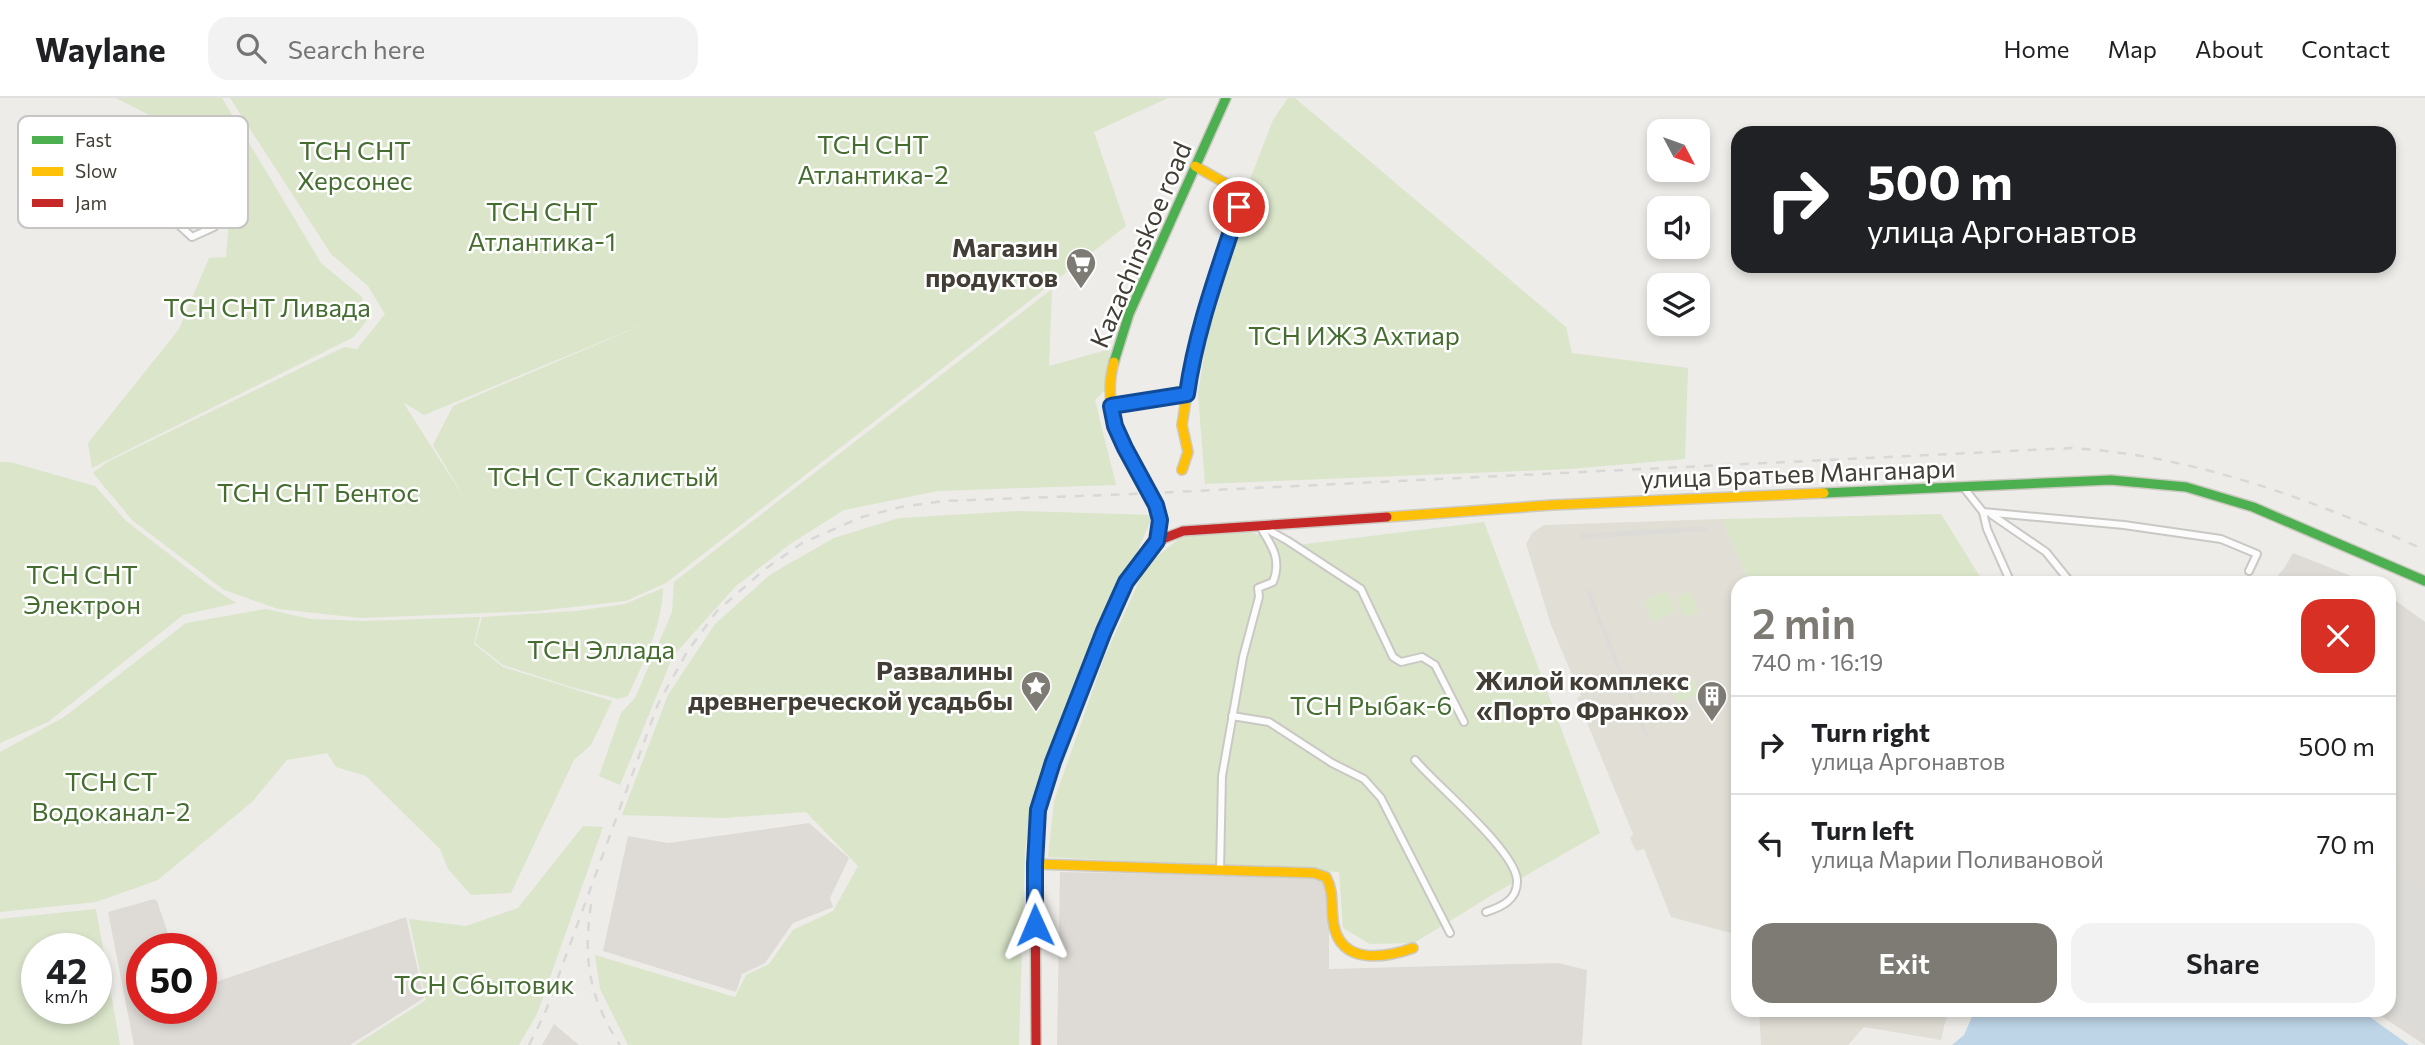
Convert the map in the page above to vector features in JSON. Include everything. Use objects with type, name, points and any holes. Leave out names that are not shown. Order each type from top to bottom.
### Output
[{"type":"street","name":"Kazachinskoe road","points":[[1157,541],[1160,520],[1156,505],[1115,426],[1111,406],[1112,370],[1120,340],[1226,98]]},
{"type":"street","points":[[1182,470],[1188,452],[1182,425],[1192,361],[1205,320],[1209,296],[1243,193],[1195,166]]},
{"type":"street","points":[[182,228],[192,237],[212,228]]},
{"type":"street","points":[[1111,406],[1187,394]]},
{"type":"street","name":"улица Братьев Манганари","points":[[1157,541],[1184,531],[1552,505],[2111,480],[2186,487],[2253,506],[2425,581]]},
{"type":"street","points":[[1964,488],[1983,512],[2008,576]]},
{"type":"street","points":[[1983,512],[2124,525],[2221,539],[2257,554],[2249,571]]},
{"type":"street","points":[[1983,512],[1998,517],[2046,552],[2065,576]]},
{"type":"street","points":[[1220,871],[1222,776],[1232,716],[1248,634],[1259,597],[1258,588],[1273,582],[1278,570],[1274,550],[1259,526]]},
{"type":"street","points":[[1259,526],[1289,541],[1361,589],[1393,657],[1401,662],[1422,657],[1435,665],[1464,722]]},
{"type":"street","points":[[1037,1045],[1035,864],[1038,810],[1053,762],[1104,631],[1126,582],[1157,541]]},
{"type":"street","points":[[1232,716],[1269,722],[1332,763],[1364,779],[1381,798],[1450,933]]},
{"type":"street","points":[[1415,760],[1501,849],[1513,866],[1517,881],[1512,897],[1504,906],[1486,912]]},
{"type":"street","points":[[1035,864],[1314,873],[1326,877],[1332,886],[1334,930],[1344,946],[1369,958],[1389,957],[1413,948]]},
{"type":"shaded area","points":[[1722,519],[1747,576],[1731,576],[1731,933],[1671,917],[1644,849],[1636,851],[1630,838],[1633,834],[1577,698],[1581,696],[1551,625],[1526,544],[1532,533],[1544,525]]},
{"type":"shaded area","points":[[1706,526],[1707,531],[1581,539],[1580,534]]},
{"type":"shaded area","points":[[2293,553],[2351,576],[2278,576]]},
{"type":"shaded area","points":[[1590,590],[1648,736],[1645,737],[1586,591]]},
{"type":"shaded area","points":[[2396,601],[2425,622],[2425,1045],[2383,1017],[2396,1017]]},
{"type":"shaded area","points":[[809,823],[849,858],[830,898],[833,907],[793,923],[765,963],[742,974],[736,992],[603,951],[628,836],[668,843]]},
{"type":"shaded area","points":[[2396,870],[2425,889],[2425,1037],[2396,1016]]},
{"type":"shaded area","points":[[1060,872],[1321,877],[1329,887],[1329,969],[1558,963],[1587,970],[1582,1045],[1057,1045]]},
{"type":"shaded area","points":[[154,899],[168,933],[126,933],[126,1004],[108,912]]},
{"type":"shaded area","points":[[406,917],[424,998],[350,1045],[134,1045],[130,1024],[217,1024],[217,982]]},
{"type":"shaded area","points":[[1759,1017],[1946,1017],[1941,1040],[1864,1027],[1848,1045],[1761,1045]]},
{"type":"shaded area","points":[[554,1024],[579,1045],[542,1045]]},
{"type":"green space","name":"ТСН СНТ Ливада","points":[[116,98],[222,98],[233,116],[151,116]]},
{"type":"green space","points":[[230,98],[1168,98],[1094,132],[1126,226],[666,583],[626,601],[537,611],[361,618],[278,609],[224,590],[132,520],[93,473],[107,462],[344,347],[357,349],[385,314],[368,286],[331,254],[248,126],[248,116],[242,116]],"holes":[[[654,320],[453,406],[433,445],[466,501],[403,402],[424,415]]]},
{"type":"green space","name":"ТСН ИЖЗ Ахтиар","points":[[1288,98],[1295,98],[1566,327],[1572,353],[1688,368],[1685,459],[1570,469],[1205,484],[1198,393],[1208,331],[1234,221],[1273,120]]},
{"type":"green space","name":"ТСН СНТ Ливада","points":[[248,141],[321,263],[362,297],[368,319],[354,337],[92,468],[88,443],[179,329],[209,258],[226,257],[228,228],[248,228]]},
{"type":"green space","points":[[1052,289],[1049,366],[1110,349],[1106,389],[1095,400],[1116,485],[938,491],[844,510],[790,544],[735,587],[673,656],[620,785],[599,776],[621,713],[635,698],[672,612],[674,582]]},
{"type":"green space","name":"ТСН СНТ Электрон","points":[[0,462],[10,462],[95,486],[126,521],[236,603],[183,615],[48,722],[0,743]]},
{"type":"green space","points":[[1020,511],[1153,515],[1033,798],[1025,850],[1019,1045],[628,1045],[600,989],[595,955],[735,997],[746,975],[769,964],[793,930],[833,911],[858,866],[806,812],[724,818],[622,815],[668,695],[715,624],[771,574],[834,538],[899,518]]},
{"type":"green space","points":[[1941,514],[1980,576],[1747,576],[1722,519]]},
{"type":"green space","name":"ТСН Рыбак-6","points":[[1484,522],[1600,833],[1414,943],[1370,944],[1343,928],[1339,872],[1048,857],[1054,801],[1104,658],[1146,566],[1181,537],[1248,531],[1290,546]]},
{"type":"green space","name":"ТСН Эллада","points":[[663,588],[656,630],[646,657],[628,696],[618,699],[503,665],[475,643],[482,617],[576,611],[625,604]]},
{"type":"green space","points":[[1668,590],[1676,612],[1653,622],[1644,600]]},
{"type":"green space","points":[[1690,591],[1699,612],[1684,617],[1676,597]]},
{"type":"green space","name":"ТСН СТ Водоканал-2","points":[[266,609],[311,619],[364,621],[480,617],[474,644],[503,667],[612,701],[591,745],[574,760],[511,893],[471,895],[448,869],[440,849],[366,776],[336,767],[327,753],[287,760],[252,802],[158,880],[96,902],[0,912],[0,752],[64,717],[186,623]]},
{"type":"green space","points":[[1694,680],[1700,694],[1677,703],[1671,689]]},
{"type":"green space","name":"ТСН Сбытовик","points":[[583,826],[603,827],[537,1014],[519,1045],[355,1045],[426,1000],[409,919],[466,926],[518,908]]},
{"type":"green space","points":[[96,909],[100,933],[21,933],[21,1024],[112,1024],[112,1000],[120,1045],[0,1045],[0,919]]},
{"type":"water","points":[[1972,1017],[2370,1017],[2409,1045],[1952,1045],[1964,1035]]},
{"type":"railway","points":[[529,1045],[545,1013],[658,704],[687,652],[717,611],[764,570],[802,543],[862,517],[901,507],[944,501],[2072,448],[2164,460],[2253,483],[2340,514],[2425,550]]},
{"type":"railway","points":[[591,904],[588,943],[591,978],[601,1011],[620,1045]]},
{"type":"traffic: fast","points":[[1114,362],[1129,314],[1226,98]]},
{"type":"traffic: fast","points":[[1824,493],[2111,480],[2186,487],[2253,507],[2425,581]]},
{"type":"traffic: slow","points":[[1182,470],[1188,452],[1182,425],[1192,361],[1215,274],[1243,193],[1195,166]]},
{"type":"traffic: slow","points":[[1085,681],[1114,605],[1131,574],[1156,540],[1160,523],[1155,502],[1116,426],[1110,395],[1114,362]]},
{"type":"traffic: slow","points":[[1387,517],[1552,505],[1824,493]]},
{"type":"traffic: slow","points":[[1035,864],[1314,873],[1326,877],[1329,883],[1334,926],[1339,939],[1346,947],[1355,953],[1378,956],[1413,948]]},
{"type":"traffic: jam","points":[[1157,541],[1183,531],[1387,517]]},
{"type":"traffic: jam","points":[[1036,1045],[1035,864],[1038,810],[1053,762],[1085,681]]},
{"type":"place","name":"Магазин продуктов","points":[[1081,290]]},
{"type":"place","name":"Развалины древнегреческой усадьбы","points":[[1036,713]]},
{"type":"place","name":"Жилой комплекс «Порто Франко»","points":[[1712,723]]},
{"type":"route","points":[[1035,925],[1038,810],[1053,762],[1126,582],[1157,541],[1160,520],[1156,505],[1125,448],[1115,426],[1111,406],[1187,394],[1192,361],[1215,274],[1239,207]]},
{"type":"park label","name":"ТСН СНТ Атлантика-2","points":[[873,160]]},
{"type":"park label","name":"ТСН СНТ Херсонес","points":[[355,166]]},
{"type":"park label","name":"ТСН СНТ Атлантика-1","points":[[542,227]]},
{"type":"park label","name":"ТСН СТ Скалистый","points":[[603,477]]},
{"type":"park label","name":"ТСН СНТ Бентос","points":[[318,493]]}]
